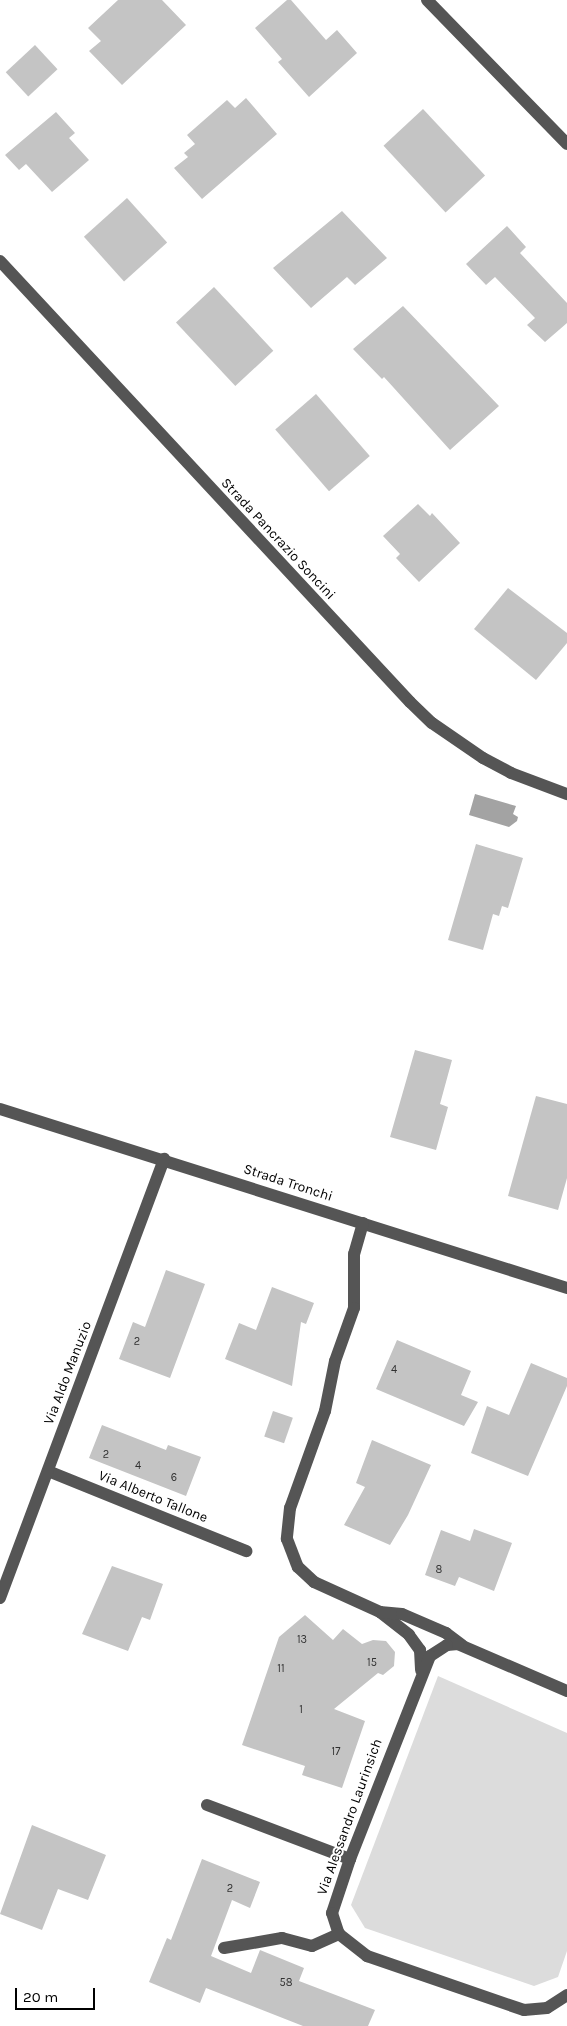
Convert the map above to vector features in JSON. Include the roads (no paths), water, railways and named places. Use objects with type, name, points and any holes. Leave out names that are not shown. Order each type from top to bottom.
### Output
[{"type":"street","points":[[427,0],[567,144]]},
{"type":"street","name":"Strada Pancrazio Soncini","points":[[0,261],[415,708],[484,758],[511,773],[567,794]]},
{"type":"street","name":"Strada Tronchi","points":[[0,1109],[164,1159],[567,1288]]},
{"type":"street","name":"Via Aldo Manuzio","points":[[0,1598],[164,1159]]},
{"type":"street","name":"Via Alessandro Laurinsich","points":[[363,1223],[353,1262],[354,1308],[335,1360],[325,1411],[290,1508],[286,1528],[289,1548],[306,1575],[323,1587],[380,1612],[413,1638],[421,1656],[420,1674]]},
{"type":"street","name":"Via Alberto Tallone","points":[[48,1471],[246,1551]]},
{"type":"street","name":"Via Alessandro Laurinsich","points":[[380,1612],[405,1615],[446,1633],[463,1645],[567,1691]]},
{"type":"street","name":"Via Alessandro Laurinsich","points":[[339,1934],[333,1920],[333,1905],[420,1674],[434,1652],[452,1643],[463,1645]]},
{"type":"street","points":[[207,1805],[350,1859]]},
{"type":"street","points":[[224,1948],[282,1938],[312,1946],[339,1934],[367,1956],[517,2008],[542,2010],[567,1995]]}]
